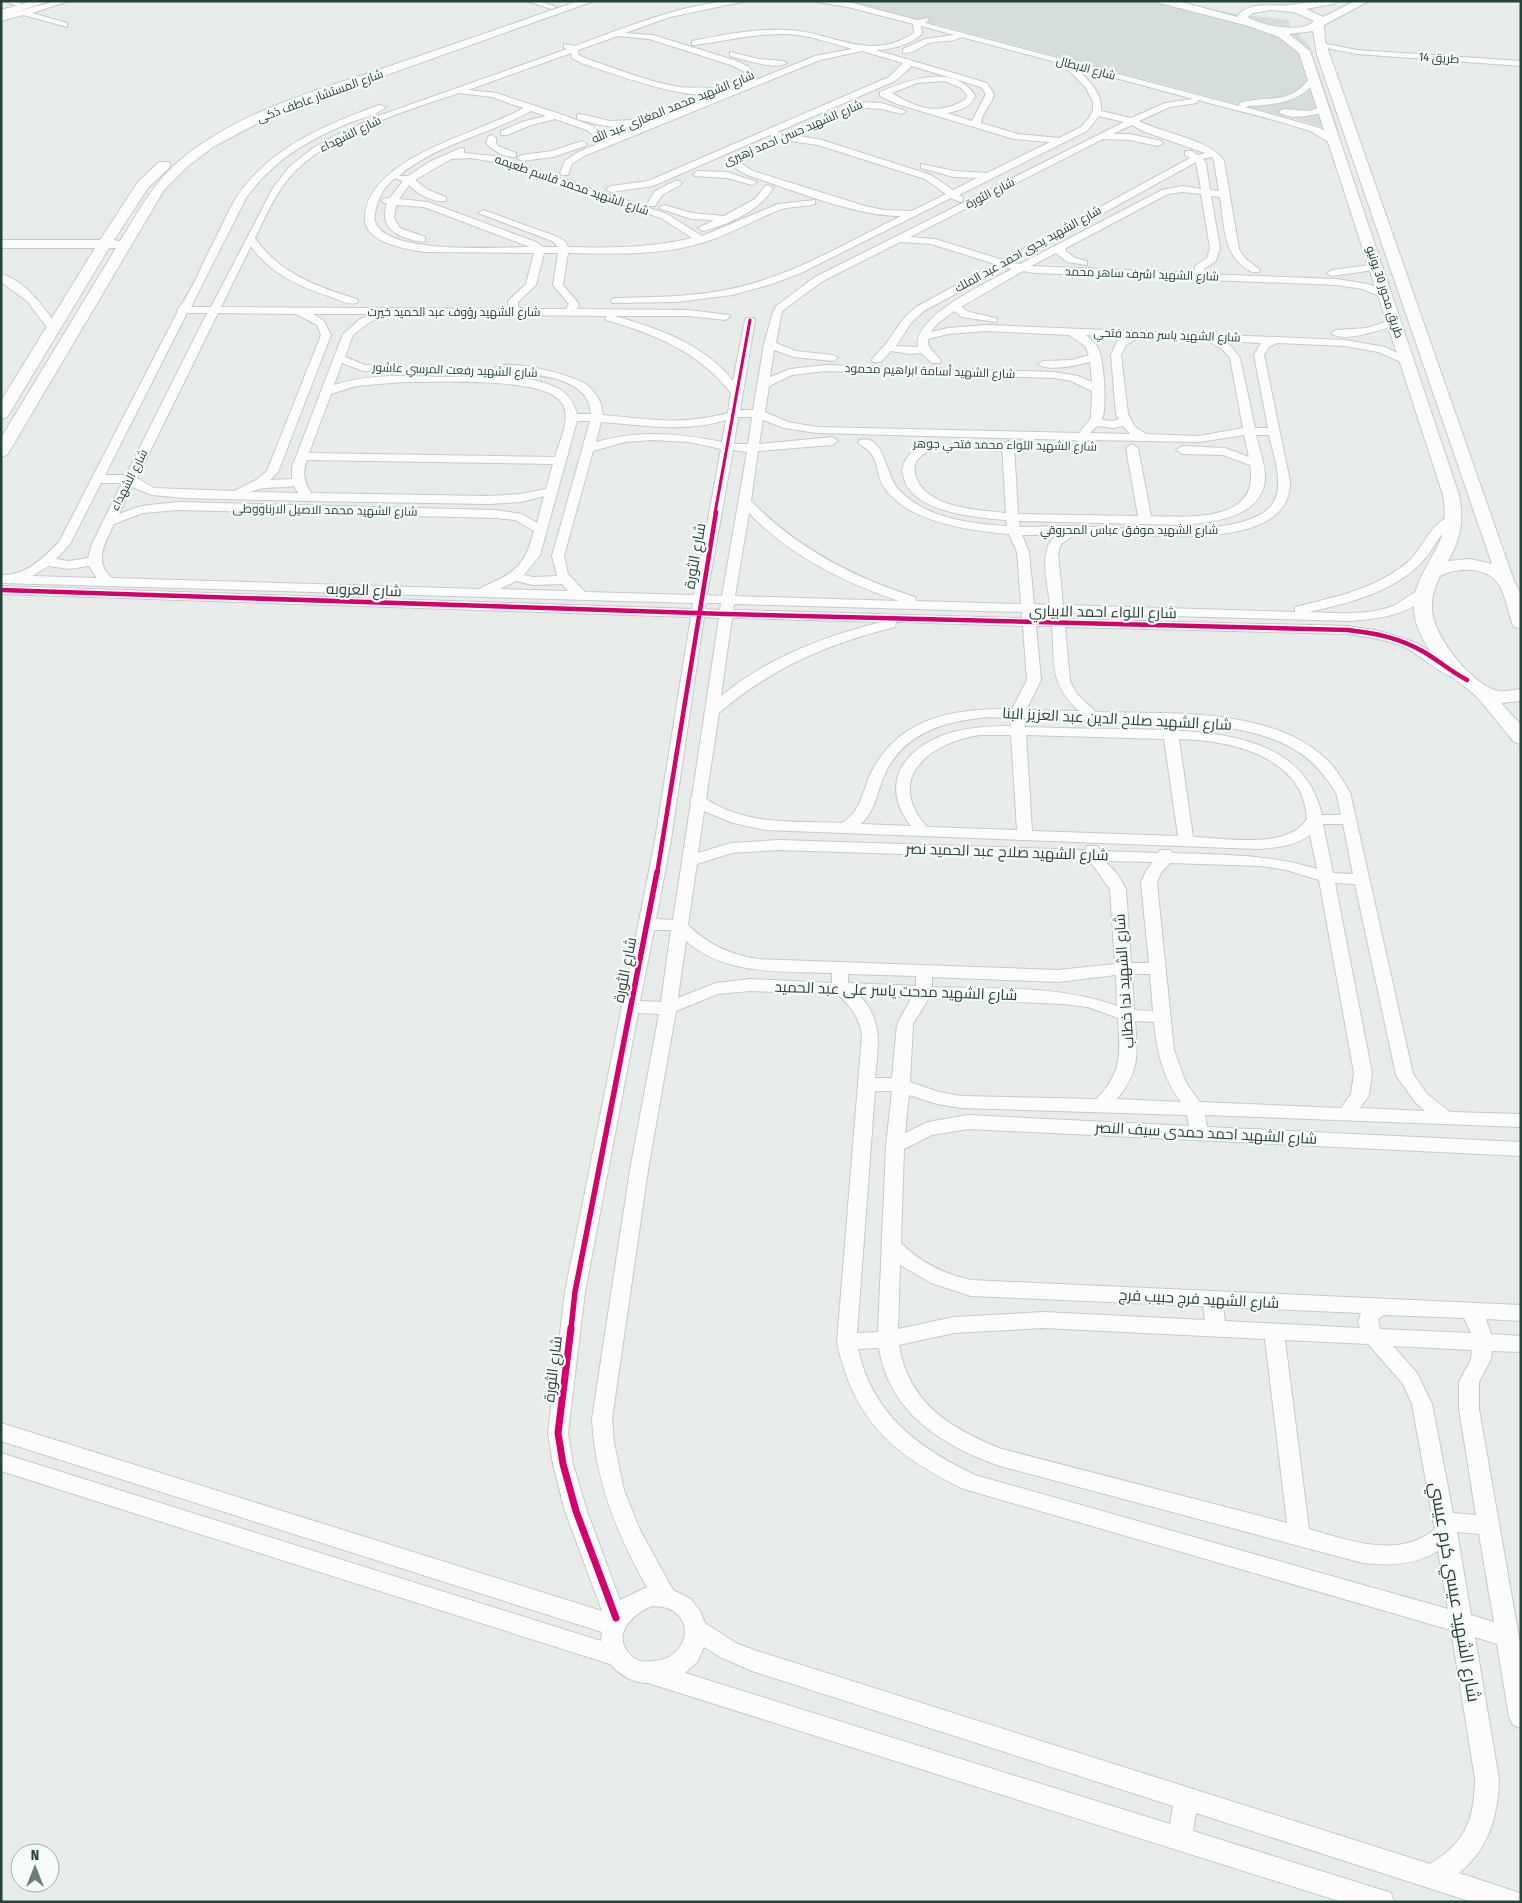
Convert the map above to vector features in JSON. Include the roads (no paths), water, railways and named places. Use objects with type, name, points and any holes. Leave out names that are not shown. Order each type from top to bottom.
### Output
[{"type":"street","points":[[1,14],[45,1]]},
{"type":"street","points":[[1,19],[65,1]]},
{"type":"street","points":[[530,1],[558,4]]},
{"type":"street","name":"شارع المستشار عاطف ذكى","points":[[1,414],[117,224],[143,185],[162,166],[219,129],[293,97],[589,1]]},
{"type":"street","name":"شارع الشهداء","points":[[16,580],[47,562],[64,544],[241,198],[257,177],[271,163],[298,144],[330,127],[559,43],[645,17],[660,17],[699,7],[742,1]]},
{"type":"street","points":[[816,1],[850,5]]},
{"type":"street","name":"شارع الابطال","points":[[835,1],[1305,126],[1323,133],[1335,141]]},
{"type":"street","name":"شارع الابطال","points":[[864,1],[1293,114],[1315,113],[1325,109]]},
{"type":"street","points":[[1164,1],[1271,29],[1295,31],[1309,29],[1364,1]]},
{"type":"street","points":[[1190,1],[1228,6],[1299,10],[1313,15],[1320,20],[1319,24]]},
{"type":"street","points":[[1282,8],[1333,1]]},
{"type":"street","points":[[1,8],[17,2]]},
{"type":"street","name":"شارع المستشار عاطف ذكى","points":[[1,452],[159,188],[194,155],[229,132],[287,106],[558,4]]},
{"type":"street","name":"شارع الشهداء","points":[[94,562],[95,550],[250,238],[276,188],[290,172],[308,156],[354,130],[611,35],[668,4]]},
{"type":"street","points":[[1249,23],[1242,18],[1242,15],[1262,8]]},
{"type":"street","points":[[24,13],[64,25]]},
{"type":"street","points":[[645,17],[657,31],[753,60],[782,63]]},
{"type":"street","points":[[851,53],[862,49],[888,47],[909,40],[918,34],[917,23],[928,18]]},
{"type":"street","name":"طريق محور 30 يونيو","points":[[1319,24],[1321,50],[1521,623]]},
{"type":"street","name":"طريق محور 30 يونيو","points":[[1271,29],[1290,39],[1301,48],[1314,78],[1452,495],[1454,520],[1448,547],[1425,591]]},
{"type":"street","points":[[695,43],[761,32],[798,33],[862,49],[959,84],[968,90],[971,97],[965,105],[937,113]]},
{"type":"street","points":[[905,64],[902,57],[904,52],[916,46],[941,38],[967,36],[980,32]]},
{"type":"street","points":[[611,35],[650,37],[734,63],[746,69],[752,76]]},
{"type":"street","points":[[733,37],[743,42]]},
{"type":"street","points":[[729,53],[733,46],[743,42],[772,37],[829,51],[834,54]]},
{"type":"street","points":[[559,43],[574,48],[575,56],[584,61],[669,88],[690,92],[714,91]]},
{"type":"street","points":[[812,47],[905,64],[972,80],[984,85],[990,91],[990,97],[976,116],[976,125]]},
{"type":"street","name":"شارع الشهيد محمد المغازى عبد الله","points":[[522,158],[550,155],[600,137],[752,76],[812,47]]},
{"type":"street","name":"طريق 14","points":[[1321,50],[1521,64]]},
{"type":"street","name":"شارع الشهيد محمد المغازى عبد الله","points":[[570,161],[581,154],[802,65],[834,54],[851,53]]},
{"type":"street","points":[[525,56],[536,62],[560,64]]},
{"type":"street","points":[[1077,58],[1066,63],[1095,95],[1098,106],[1097,113],[1132,121],[1148,130],[1213,153],[1219,161],[1225,195],[1234,248],[1231,259]]},
{"type":"street","points":[[895,78],[905,64]]},
{"type":"street","points":[[579,68],[670,97]]},
{"type":"street","points":[[476,73],[491,79],[494,86],[504,92],[602,123],[634,123]]},
{"type":"street","points":[[895,78],[908,78],[912,82]]},
{"type":"street","name":"شارع الشهيد حسن احمد زهيرى","points":[[611,190],[644,185],[895,78]]},
{"type":"street","points":[[1238,108],[1248,103],[1269,102],[1290,97],[1305,89],[1314,78]]},
{"type":"street","name":"شارع الشهيد حسن احمد زهيرى","points":[[876,106],[853,107],[888,96],[912,82],[943,79]]},
{"type":"street","points":[[438,87],[454,92],[486,94],[590,128],[600,137]]},
{"type":"street","points":[[876,106],[888,96],[1017,137],[1062,140]]},
{"type":"street","name":"شارع الثورة","points":[[615,1622],[576,1511],[563,1464],[558,1433],[575,1292],[662,846],[699,606],[737,393],[745,319],[819,279],[900,239],[939,224],[972,202],[1132,121],[1168,105],[1209,100]]},
{"type":"street","points":[[965,105],[982,107]]},
{"type":"street","points":[[876,106],[893,108],[1004,142],[1020,151],[1033,144],[1035,139]]},
{"type":"street","points":[[530,108],[504,123],[434,150],[392,176],[373,201],[369,216],[373,229],[387,240],[398,244],[444,250],[540,250],[562,246],[645,241],[725,218],[760,200],[768,188]]},
{"type":"street","points":[[520,113],[536,116],[541,120]]},
{"type":"street","name":"شارع الثورة","points":[[729,292],[792,273],[990,175],[1020,151],[1062,140],[1084,129],[1097,113]]},
{"type":"street","points":[[478,156],[482,151],[522,125],[557,116]]},
{"type":"street","points":[[800,119],[831,138],[941,171],[968,176],[990,175]]},
{"type":"street","points":[[590,128],[599,126],[602,123]]},
{"type":"street","points":[[807,140],[807,134],[816,129]]},
{"type":"street","points":[[1134,138],[1135,132],[1148,130]]},
{"type":"street","name":"شارع الشهيد حسن احمد زهيرى","points":[[767,144],[798,131]]},
{"type":"street","points":[[769,132],[783,137],[807,140],[928,176],[942,184],[950,195],[972,202]]},
{"type":"street","points":[[1099,138],[1134,138],[1187,152],[1201,163],[1214,248],[1213,257],[1199,272]]},
{"type":"street","points":[[494,143],[433,163],[410,179],[401,188],[394,201],[390,211],[391,224],[402,233],[434,241],[527,242],[562,246],[648,250],[701,240],[781,206],[812,202]]},
{"type":"street","name":"شارع الشهيد محمد قاسم طعيمه","points":[[494,143],[522,158],[652,204],[683,214],[725,218]]},
{"type":"street","name":"شارع الشهيد يحيي احمد عبد الملك","points":[[877,360],[890,348],[901,327],[916,311],[1197,158],[1213,153]]},
{"type":"street","points":[[550,155],[555,159],[570,161]]},
{"type":"street","name":"شارع الشهيد محمد قاسم طعيمه","points":[[450,156],[491,158],[664,216],[701,240]]},
{"type":"street","points":[[565,173],[565,166],[570,161]]},
{"type":"street","points":[[724,175],[723,172],[731,162],[750,173],[863,209],[884,213],[915,213]]},
{"type":"street","name":"شارع الشهيد حسن احمد زهيرى","points":[[661,190],[731,162]]},
{"type":"street","points":[[698,174],[724,175],[768,188],[868,221],[880,230]]},
{"type":"street","points":[[392,176],[410,179]]},
{"type":"street","points":[[942,184],[961,181],[968,176]]},
{"type":"street","points":[[410,179],[414,186],[422,191],[456,204]]},
{"type":"street","points":[[1154,181],[1168,186],[1172,190]]},
{"type":"street","points":[[644,185],[661,190],[655,196],[652,204]]},
{"type":"street","name":"شارع الشهيد يحيي احمد عبد الملك","points":[[924,343],[932,323],[954,306],[1160,194],[1172,190],[1206,193]]},
{"type":"street","points":[[410,201],[413,195],[422,191]]},
{"type":"street","points":[[1206,193],[1225,195]]},
{"type":"street","points":[[373,201],[410,201],[426,204],[527,242],[540,250]]},
{"type":"street","points":[[742,209],[759,215]]},
{"type":"street","points":[[472,210],[562,246]]},
{"type":"street","points":[[868,221],[880,218],[884,213]]},
{"type":"street","points":[[684,230],[700,217]]},
{"type":"street","points":[[117,224],[137,224]]},
{"type":"street","points":[[473,241],[496,230]]},
{"type":"street","name":"شارع الشهيد اشرف ساهر محمد","points":[[952,236],[1033,262],[1356,284],[1373,288],[1386,295]]},
{"type":"street","points":[[250,238],[263,257],[285,274],[309,286],[354,301]]},
{"type":"street","name":"شارع الشهيد اشرف ساهر محمد","points":[[900,239],[920,239],[938,242],[1021,268],[1049,271],[1199,272],[1255,270],[1350,272],[1377,268]]},
{"type":"street","points":[[1,244],[50,249]]},
{"type":"street","points":[[562,246],[558,285],[577,301],[570,312]]},
{"type":"street","points":[[1061,247],[1061,252],[1067,258],[1083,264]]},
{"type":"street","points":[[1,253],[50,249],[122,249]]},
{"type":"street","points":[[518,312],[513,307],[513,301],[531,285],[540,250]]},
{"type":"street","points":[[1213,257],[1231,259],[1255,270]]},
{"type":"street","points":[[90,266],[111,267]]},
{"type":"street","points":[[1350,272],[1357,278],[1356,284]]},
{"type":"street","points":[[1,277],[30,297],[43,312],[53,328]]},
{"type":"street","points":[[600,301],[664,300],[729,292],[757,291],[776,303],[697,800],[678,925],[668,1008],[639,1170],[602,1419],[603,1450],[610,1481],[637,1547],[665,1597]]},
{"type":"street","points":[[729,292],[716,298],[712,305],[715,312],[745,319]]},
{"type":"street","name":"شارع الشهيد رؤوف عبد الحميد خيرت","points":[[185,306],[354,301],[577,301]]},
{"type":"street","name":"شارع الشهيد رؤوف عبد الحميد خيرت","points":[[216,306],[294,311],[688,313],[745,319]]},
{"type":"street","name":"شارع الشهيد ياسر محمد فتحي","points":[[954,306],[960,312],[972,317],[995,320],[1337,333],[1368,331],[1394,322]]},
{"type":"street","points":[[231,495],[260,483],[275,467],[326,334],[326,330],[321,323],[294,311]]},
{"type":"street","points":[[307,497],[298,482],[297,472],[348,334],[363,322],[388,312]]},
{"type":"street","points":[[586,312],[636,326],[680,344],[714,366],[737,393]]},
{"type":"street","points":[[972,317],[971,323],[976,328]]},
{"type":"street","points":[[321,323],[342,320],[363,322]]},
{"type":"street","name":"شارع الشهيد ياسر محمد فتحي","points":[[890,348],[910,351],[948,331],[976,328],[1345,343],[1369,346],[1391,353],[1408,362]]},
{"type":"street","points":[[1368,331],[1378,339],[1376,344],[1369,346]]},
{"type":"street","points":[[1070,332],[1089,343],[1094,350],[1098,414],[1082,442]]},
{"type":"street","points":[[1138,334],[1121,343],[1116,355],[1121,410],[1125,421],[1144,438]]},
{"type":"street","points":[[1208,337],[1230,350],[1244,346],[1262,348],[1275,340]]},
{"type":"street","points":[[1089,343],[1107,340],[1121,343]]},
{"type":"street","points":[[924,343],[936,361]]},
{"type":"street","name":"شارع الشهيد أسامة ابراهيم محمود","points":[[770,344],[794,354],[816,358],[1054,365],[1072,363],[1094,357]]},
{"type":"street","name":"شارع الشهيد موفق عباس المحروقي","points":[[864,442],[879,455],[888,485],[900,497],[912,506],[930,515],[961,524],[1113,525],[1204,532],[1250,523],[1269,514],[1281,502],[1285,488],[1259,355],[1262,348]]},
{"type":"street","name":"شارع الشهيد موفق عباس المحروقي","points":[[931,444],[918,451],[908,466],[910,481],[919,492],[933,502],[953,509],[1013,523],[1073,530],[1145,520],[1196,520],[1230,513],[1252,499],[1258,486],[1235,358],[1230,350]]},
{"type":"street","points":[[794,354],[792,362],[801,370]]},
{"type":"street","name":"شارع الشهيد رفعت المرسي عاشور","points":[[339,358],[363,368],[387,370],[521,370],[553,375],[587,391],[596,404],[597,416]]},
{"type":"street","points":[[1072,363],[1078,370],[1074,378]]},
{"type":"street","points":[[361,381],[352,376],[352,373],[363,368]]},
{"type":"street","name":"شارع الشهيد أسامة ابراهيم محمود","points":[[763,384],[779,375],[801,370],[826,368],[1054,374],[1074,378],[1097,389]]},
{"type":"street","name":"شارع الشهيد رفعت المرسي عاشور","points":[[326,392],[361,381],[499,380],[524,382],[545,387],[561,395],[571,406],[572,418]]},
{"type":"street","points":[[479,593],[514,577],[530,563],[534,555],[572,418],[597,416],[634,424],[678,426],[702,423],[733,413],[758,414]]},
{"type":"street","name":"شارع الشهيد اللواء محمد فتحي جوهر","points":[[758,414],[787,425],[817,430],[1082,442],[1132,448],[1224,452],[1256,467],[1283,472]]},
{"type":"street","points":[[582,596],[565,580],[559,570],[558,556],[597,416]]},
{"type":"street","points":[[1095,422],[1114,425],[1125,421]]},
{"type":"street","points":[[787,425],[782,435],[787,444]]},
{"type":"street","points":[[1249,431],[1275,432]]},
{"type":"street","name":"شارع الشهيد اللواء محمد فتحي جوهر","points":[[588,448],[621,439],[646,436],[689,439],[726,447],[753,448],[816,441],[1008,445],[1144,438],[1199,439],[1249,431]]},
{"type":"street","points":[[1224,452],[1233,445],[1226,436]]},
{"type":"street","points":[[1008,445],[1013,523],[1023,552],[1034,680],[1017,714],[1025,836]]},
{"type":"street","points":[[1132,448],[1145,520]]},
{"type":"street","points":[[302,456],[560,461]]},
{"type":"street","points":[[98,479],[130,479]]},
{"type":"street","name":"شارع الشهيد محمد الاصيل الارناووطى","points":[[130,479],[143,488],[162,493],[231,495],[489,500],[521,498],[552,491]]},
{"type":"street","points":[[260,483],[298,482]]},
{"type":"street","points":[[154,508],[150,502],[156,495],[162,493]]},
{"type":"street","points":[[518,518],[524,514],[529,506],[521,498]]},
{"type":"street","points":[[744,501],[781,536],[822,562],[866,584],[929,606]]},
{"type":"street","name":"شارع الشهيد محمد الاصيل الارناووطى","points":[[109,522],[130,513],[154,508],[188,506],[485,513],[518,518],[541,530]]},
{"type":"street","points":[[1277,615],[1344,598],[1391,579],[1414,564],[1428,546],[1437,530],[1454,520]]},
{"type":"street","points":[[1073,530],[1060,538],[1052,547],[1063,681],[1070,696],[1092,716]]},
{"type":"street","points":[[47,562],[69,565],[94,562],[99,573],[109,582]]},
{"type":"street","points":[[1434,572],[1448,566],[1469,565],[1490,570],[1506,580]]},
{"type":"street","points":[[514,577],[533,581],[565,580]]},
{"type":"street","name":"شارع العروبه","points":[[1,579],[582,596],[699,606]]},
{"type":"street","points":[[341,602],[346,589]]},
{"type":"street","name":"شارع العروبه","points":[[1,590],[341,602],[727,607]]},
{"type":"street","points":[[1425,591],[1423,609],[1431,637],[1444,657],[1475,686],[1521,738]]},
{"type":"street","name":"شارع اللواء احمد الابياري","points":[[727,607],[916,619],[1029,622],[1058,616],[1367,616],[1402,607],[1425,591]]},
{"type":"street","name":"شارع اللواء احمد الابياري","points":[[727,607],[929,606],[1028,608],[1058,616],[1362,631],[1396,639],[1412,646],[1475,686]]},
{"type":"street","points":[[712,711],[753,678],[803,651],[857,632],[916,619]]},
{"type":"street","points":[[1475,686],[1493,696],[1521,695]]},
{"type":"street","name":"شارع الشهيد صلاح الدين عبد العزيز البنا","points":[[844,829],[864,813],[876,777],[886,756],[905,737],[929,724],[958,716],[989,713],[1227,722],[1256,728],[1282,738],[1312,754],[1336,779],[1343,792],[1405,1075],[1421,1098],[1446,1118]]},
{"type":"street","points":[[1190,720],[1194,735]]},
{"type":"street","name":"شارع الشهيد صلاح الدين عبد العزيز البنا","points":[[924,832],[909,814],[902,796],[904,775],[910,765],[930,747],[959,735],[993,730],[1194,735],[1220,738],[1245,745],[1275,759],[1292,772],[1305,788],[1315,819],[1327,877],[1363,1073],[1360,1096],[1346,1114]]},
{"type":"street","points":[[1171,735],[1186,842]]},
{"type":"street","name":"شارع الشهيد صلاح عبد الحميد نصر","points":[[697,800],[720,814],[749,823],[844,829],[1186,842],[1257,844],[1284,842],[1305,833],[1315,819]]},
{"type":"street","points":[[1315,819],[1350,820]]},
{"type":"street","points":[[974,834],[975,851]]},
{"type":"street","points":[[1091,838],[1093,855]]},
{"type":"street","points":[[1163,841],[1166,858],[1154,871],[1149,883],[1166,1050],[1170,1067],[1178,1085],[1195,1108],[1199,1133]]},
{"type":"street","name":"شارع الشهيد صلاح عبد الحميد نصر","points":[[688,862],[716,851],[763,844],[1275,862],[1327,877],[1362,880]]},
{"type":"street","name":"شارع الشهيد ندا خطاب","points":[[1093,855],[1111,875],[1118,888],[1129,1054],[1126,1070],[1116,1088],[1100,1105]]},
{"type":"street","points":[[646,924],[678,925]]},
{"type":"street","name":"شارع الشهيد مدحت ياسر على عبد الحميد","points":[[678,925],[696,943],[709,951],[740,962],[758,965],[1058,976],[1123,968],[1157,969]]},
{"type":"street","points":[[840,968],[840,988],[858,1004],[870,1027],[847,1342],[853,1370],[861,1390],[873,1410],[888,1428],[906,1445],[947,1472],[971,1483],[1507,1636]]},
{"type":"street","points":[[924,972],[924,992],[905,1024],[902,1048],[901,1085],[895,1146],[888,1339],[892,1364],[908,1396],[933,1423],[953,1437],[975,1448],[1000,1457],[1363,1553],[1395,1556],[1424,1549],[1436,1542],[1445,1527],[1488,1526]]},
{"type":"street","name":"شارع الشهيد مدحت ياسر على عبد الحميد","points":[[668,1008],[701,994],[733,986],[750,985],[1076,999],[1126,1015],[1162,1017]]},
{"type":"street","points":[[630,1007],[668,1008]]},
{"type":"street","name":"شارع الشهيد احمد حمدى سيف النصر","points":[[866,1084],[901,1085],[936,1098],[961,1102],[1195,1108],[1521,1121]]},
{"type":"street","name":"شارع الشهيد احمد حمدى سيف النصر","points":[[895,1146],[928,1128],[968,1122],[1521,1149]]},
{"type":"street","name":"شارع الشهيد فرج حبيب فرج","points":[[891,1245],[906,1260],[925,1273],[971,1288],[1521,1314]]},
{"type":"street","points":[[1212,1299],[1216,1329]]},
{"type":"street","points":[[1373,1336],[1368,1322],[1369,1316],[1379,1307]]},
{"type":"street","points":[[1470,1311],[1477,1321],[1484,1343],[1481,1359],[1469,1382],[1467,1395],[1521,1717]]},
{"type":"street","name":"شارع الشهيد فرج حبيب فرج","points":[[847,1342],[888,1339],[954,1325],[1019,1320],[1521,1344]]},
{"type":"street","points":[[1274,1331],[1299,1536]]},
{"type":"street","name":"شارع الشهيد عيسي كرم عيسي","points":[[1373,1336],[1410,1379],[1422,1404],[1445,1527],[1487,1779],[1485,1813],[1480,1830],[1472,1844],[1461,1857],[1432,1876]]},
{"type":"street","points":[[1,1432],[615,1622]]},
{"type":"street","points":[[1,1462],[617,1656],[633,1669],[1382,1902]]},
{"type":"street","points":[[617,1656],[612,1646],[611,1636],[615,1622],[625,1608],[637,1600],[651,1596],[665,1597],[676,1601],[686,1608],[693,1618],[696,1630],[695,1642],[690,1655],[680,1665],[667,1671],[653,1674]]},
{"type":"street","points":[[696,1630],[717,1644],[752,1660],[1511,1902]]},
{"type":"street","points":[[1180,1838],[1186,1798]]}]
